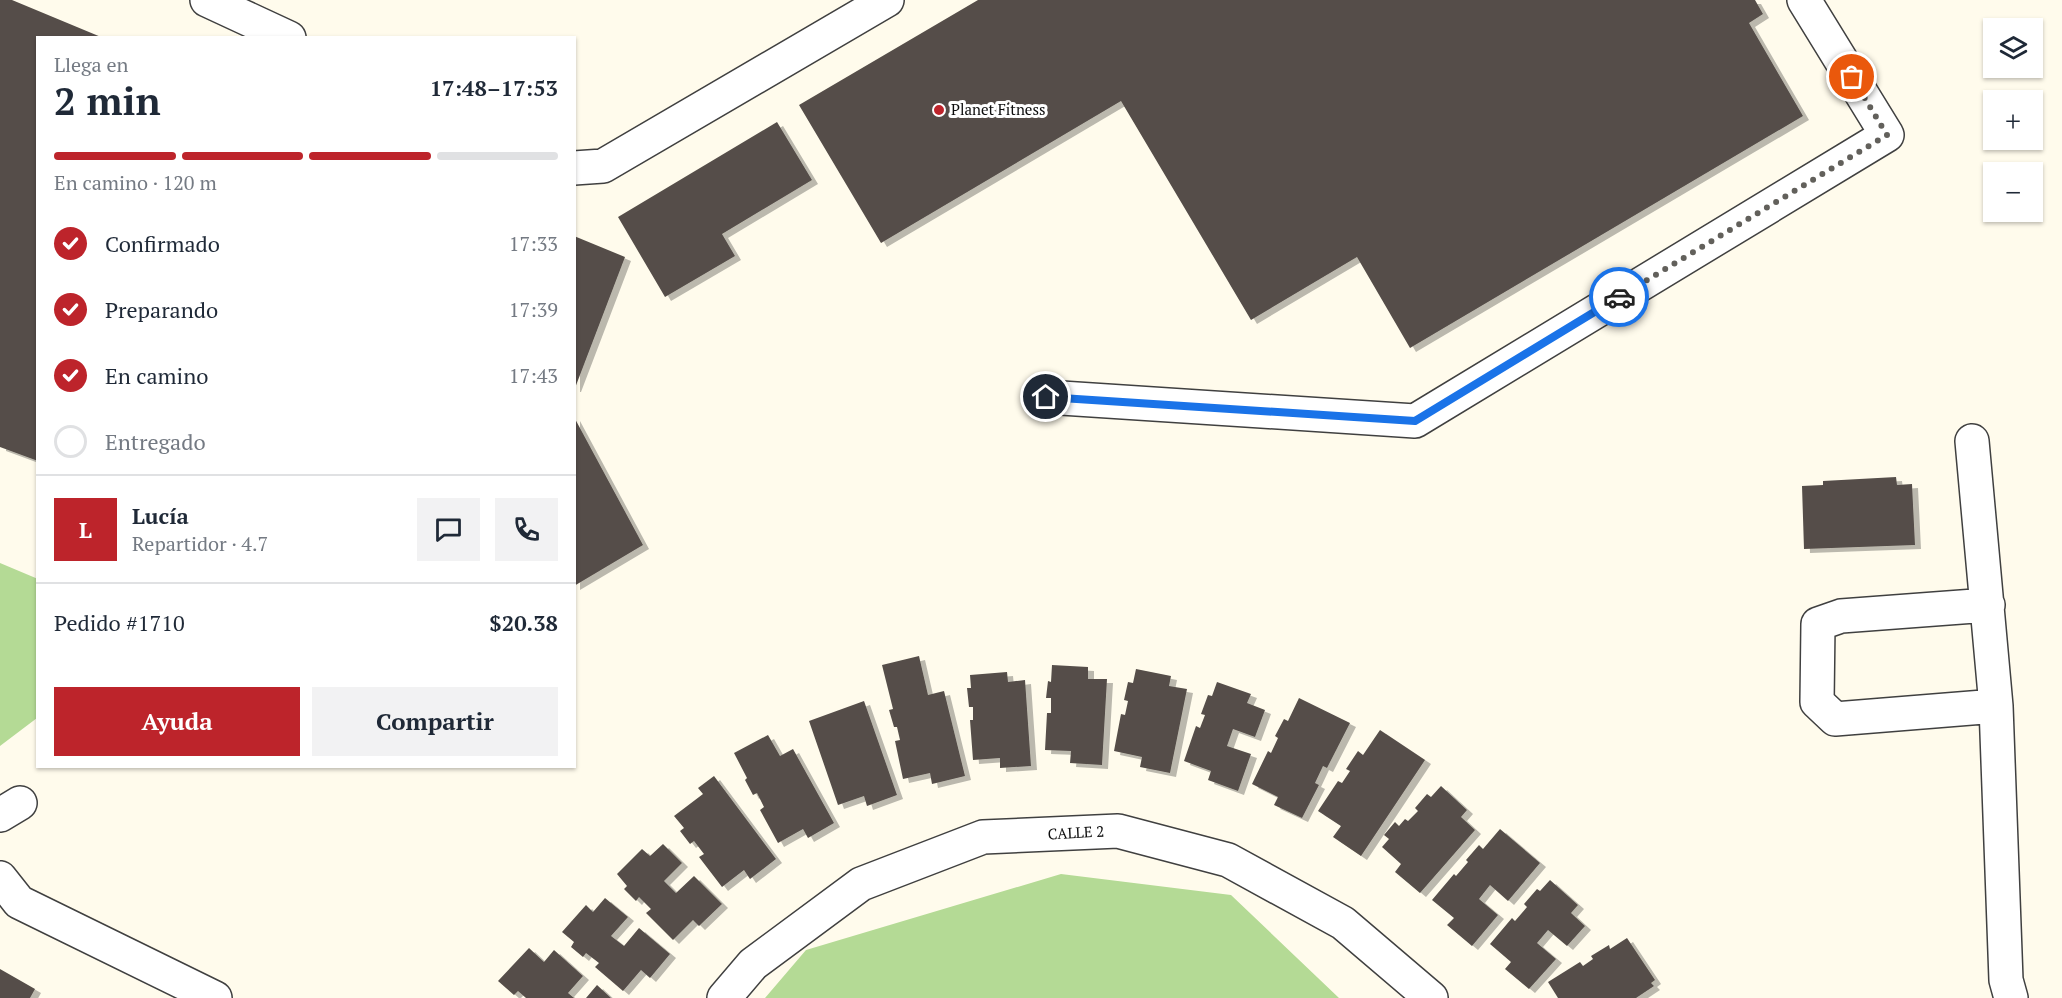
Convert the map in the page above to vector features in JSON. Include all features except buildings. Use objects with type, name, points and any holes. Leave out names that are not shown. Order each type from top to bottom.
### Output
[{"type":"street","points":[[207,0],[285,36]]},
{"type":"street","points":[[576,168],[603,166],[886,0]]},
{"type":"street","points":[[1046,397],[1415,421],[1887,135],[1804,0]]},
{"type":"street","points":[[1972,441],[1996,706],[2006,980],[2011,998]]},
{"type":"street","points":[[1988,605],[1841,616],[1818,624],[1817,702],[1835,719],[1996,706]]},
{"type":"street","name":"CALLE 2","points":[[724,998],[753,964],[861,884],[983,837],[1118,831],[1228,860],[1342,923],[1431,998]]},
{"type":"street","points":[[6,898],[215,998]]},
{"type":"green space","points":[[0,563],[36,578],[36,719],[0,746]]},
{"type":"green space","points":[[1061,874],[1231,895],[1339,998],[765,998],[806,950]]},
{"type":"way so far","points":[[1619,297],[1887,135],[1852,77]]},
{"type":"place","name":"Planet Fitness","points":[[939,110]]},
{"type":"route","points":[[1046,397],[1415,421],[1619,297]]}]
